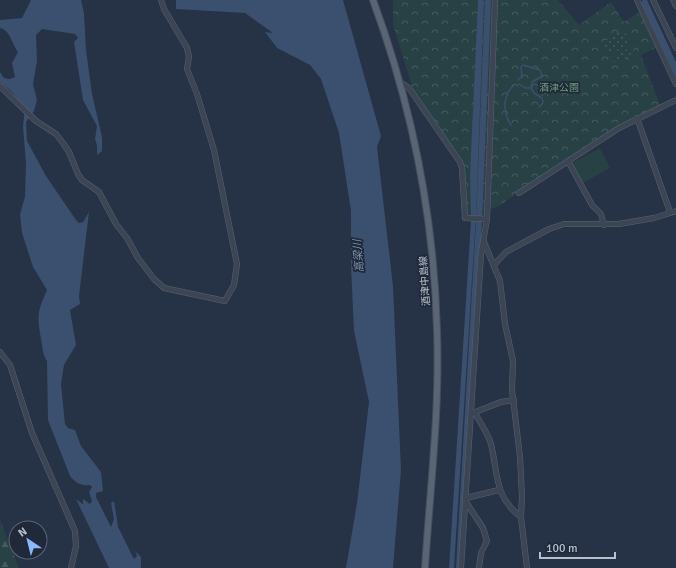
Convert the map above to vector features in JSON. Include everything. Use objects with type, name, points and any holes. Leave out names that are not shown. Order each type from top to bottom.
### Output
[{"type":"main road","name":"酒津中島線","points":[[373,0],[400,82],[425,200],[433,257],[436,307],[437,394],[425,568]]},
{"type":"street","points":[[0,86],[36,121],[56,134],[69,152],[82,180],[99,192],[116,224],[127,238],[138,258],[154,280],[164,288],[224,301],[234,285],[237,264],[214,150],[197,94],[187,70],[189,56],[187,48],[161,0]]},
{"type":"street","points":[[461,568],[473,413],[481,254],[484,242],[495,0]]},
{"type":"street","points":[[653,0],[676,48]]},
{"type":"street","points":[[673,0],[676,6]]},
{"type":"street","points":[[638,1],[676,84]]},
{"type":"street","points":[[400,82],[409,88],[458,160],[463,174],[464,216],[467,219],[485,219]]},
{"type":"street","points":[[519,194],[568,161],[637,118],[676,100]]},
{"type":"street","points":[[494,265],[506,252],[549,229],[564,224],[604,225],[654,218],[673,212],[637,118]]},
{"type":"street","points":[[568,161],[592,205],[601,214],[604,225]]},
{"type":"street","points":[[484,242],[500,281],[505,324],[513,361],[514,400],[520,457],[522,496],[521,517],[527,568]]},
{"type":"street","points":[[0,352],[10,365],[32,433],[75,531],[76,546],[71,568]]},
{"type":"street","points":[[473,413],[514,400]]},
{"type":"street","points":[[473,413],[491,442],[499,490],[507,505],[521,517]]},
{"type":"street","points":[[466,500],[499,490]]},
{"type":"street","points":[[466,500],[483,528],[487,541],[481,553],[479,568]]},
{"type":"green space","points":[[393,0],[493,0],[485,217],[467,217],[464,168],[414,92],[393,25]]},
{"type":"green space","name":"酒津公園","points":[[497,0],[558,0],[579,25],[611,2],[624,22],[640,12],[657,47],[641,55],[660,105],[562,164],[497,207],[490,209]]},
{"type":"green space","points":[[621,31],[624,31],[631,41],[608,56],[602,46],[603,43]]},
{"type":"green space","points":[[633,45],[635,53],[618,64],[611,60]]},
{"type":"green space","points":[[600,148],[610,168],[583,183],[572,163]]},
{"type":"green space","points":[[0,520],[8,540],[8,560],[16,560],[19,568],[0,568]]},
{"type":"water","points":[[31,0],[81,0],[84,13],[86,50],[92,94],[102,137],[102,151],[97,155],[97,145],[95,139],[97,126],[83,100],[74,42],[78,38],[75,34],[42,29],[36,35],[37,61],[33,84],[37,100],[34,111],[26,122],[27,141],[46,176],[76,220],[79,223],[83,222],[89,212],[79,296],[80,304],[70,310],[76,345],[64,365],[61,384],[65,424],[68,428],[75,430],[81,446],[101,472],[103,491],[96,493],[96,497],[111,527],[114,519],[111,503],[114,501],[118,527],[134,559],[137,556],[135,551],[141,557],[141,568],[109,568],[76,499],[83,504],[83,499],[90,504],[92,501],[89,492],[92,487],[90,485],[78,484],[70,476],[48,420],[47,361],[43,350],[39,319],[41,304],[47,290],[33,267],[22,233],[20,214],[25,197],[26,164],[23,126],[25,109],[11,91],[0,82],[0,72],[4,78],[10,79],[15,77],[12,63],[18,52],[9,34],[0,28],[0,20],[22,18]]},
{"type":"water","name":"高梁川","points":[[176,0],[343,0],[381,136],[377,147],[393,286],[401,470],[393,568],[346,568],[357,503],[369,402],[354,331],[351,267],[351,211],[339,133],[321,79],[310,65],[277,48],[265,32],[273,33],[245,13],[176,9]]},
{"type":"water","points":[[478,0],[484,0],[476,216],[454,568],[449,568],[471,221],[470,175]]},
{"type":"water","points":[[485,0],[491,0],[482,222],[461,568],[456,568],[476,221]]},
{"type":"water","points":[[643,0],[647,0],[676,62],[676,77],[641,2]]},
{"type":"waterway","points":[[518,80],[522,76],[521,67],[523,65],[540,70],[542,76],[532,82],[531,88]]},
{"type":"waterway","points":[[519,84],[525,88],[531,88],[534,93],[542,98],[543,103],[539,107]]},
{"type":"waterway","points":[[511,125],[506,115],[505,104],[507,94],[514,85]]}]
